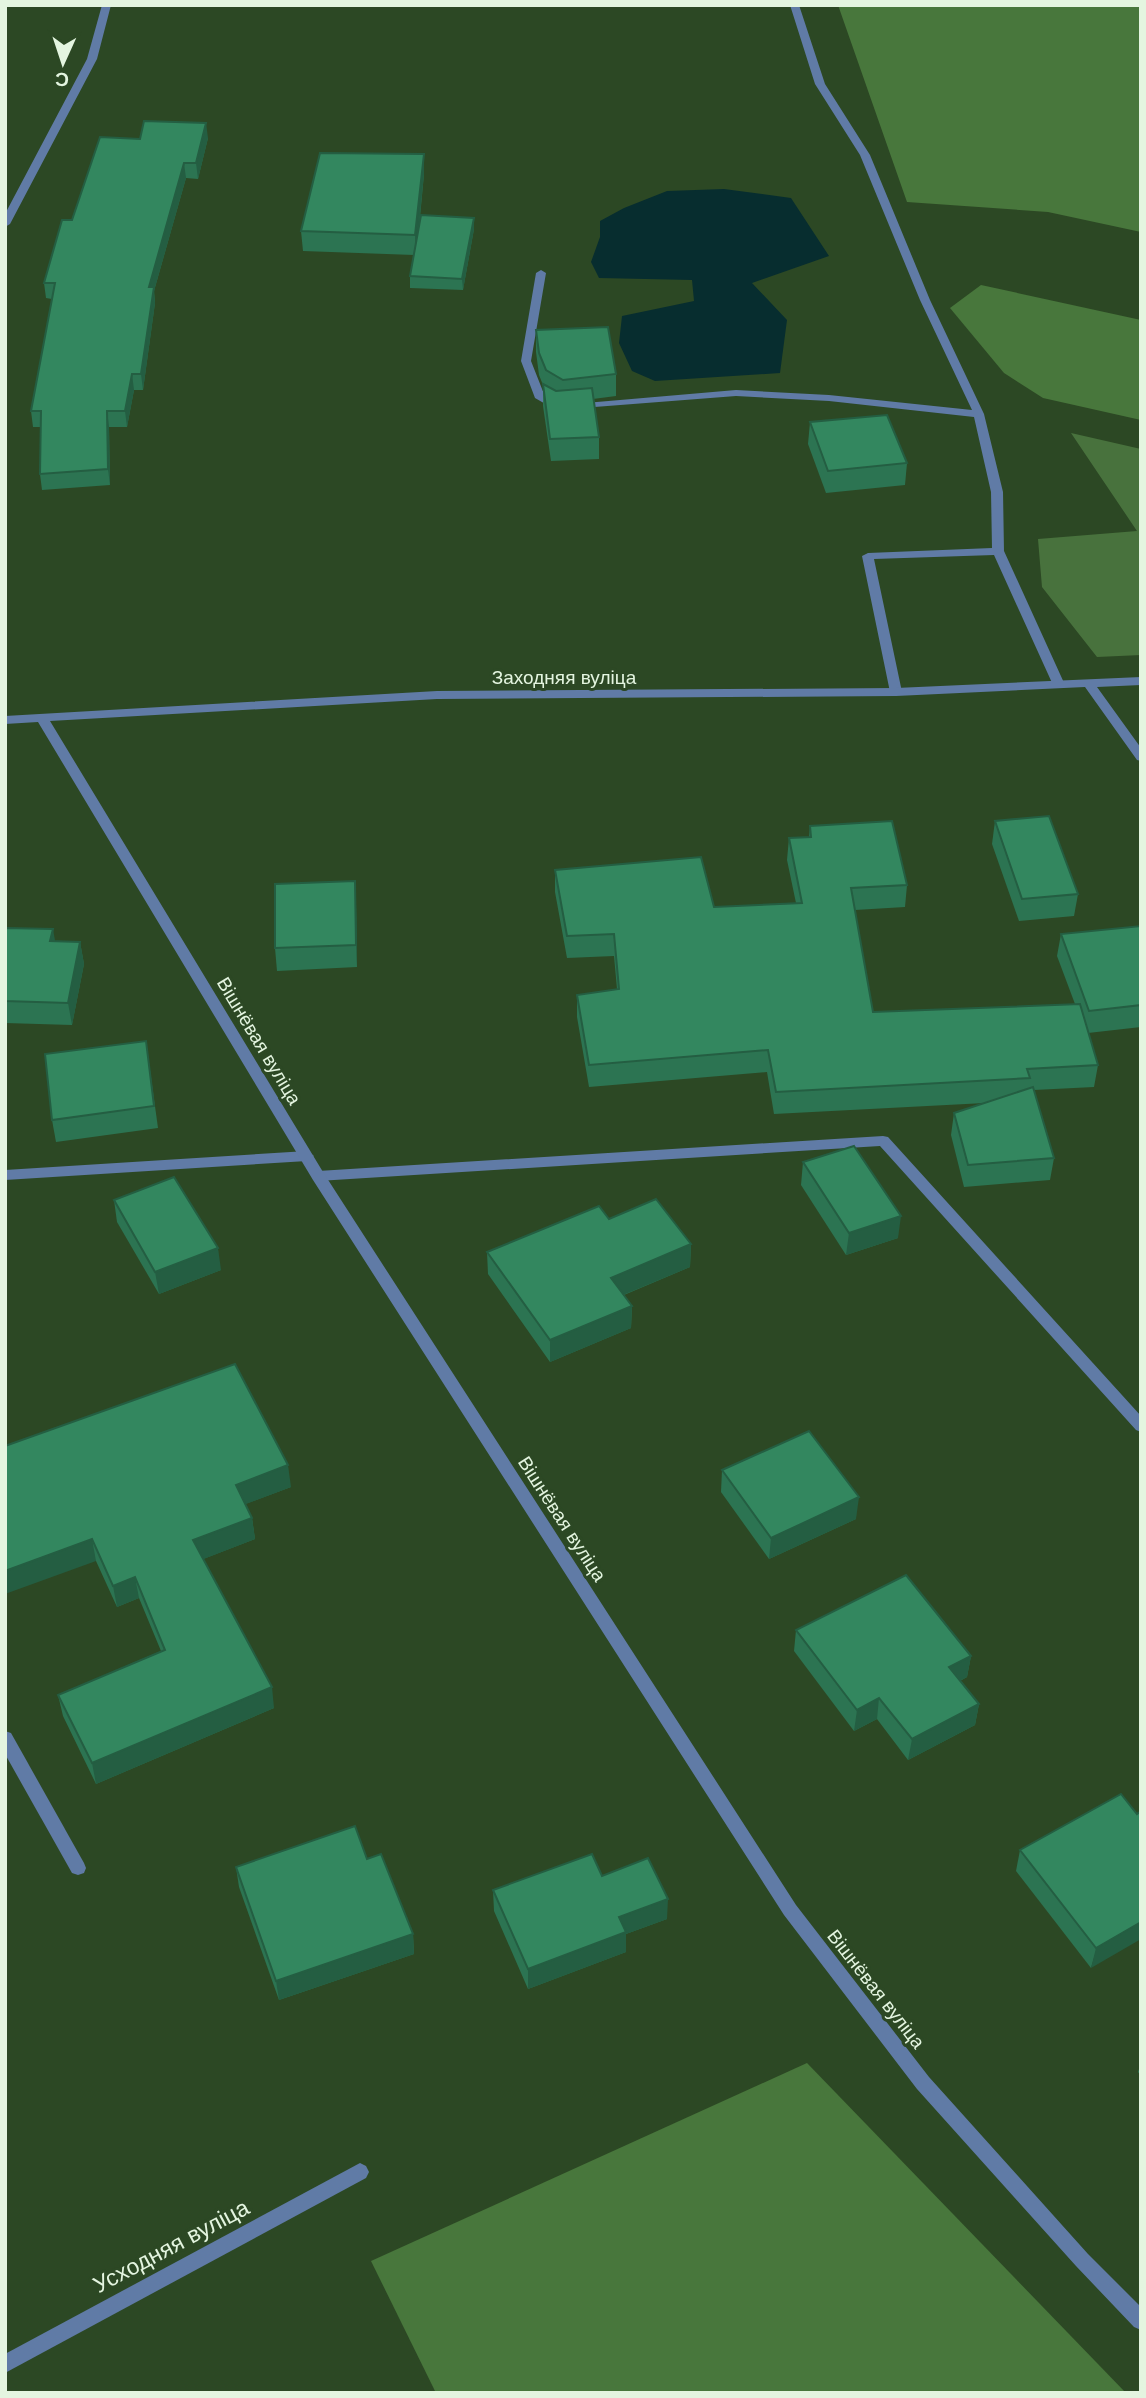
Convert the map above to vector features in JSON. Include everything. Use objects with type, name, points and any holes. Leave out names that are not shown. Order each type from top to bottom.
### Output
[{"type":"street","points":[[5,224],[92,59],[107,5]]},
{"type":"street","points":[[794,5],[820,84],[865,155],[925,300],[979,414],[997,492],[998,551],[1059,685]]},
{"type":"street","points":[[541,273],[526,361],[539,396],[560,408],[736,394],[829,398],[979,414]]},
{"type":"street","points":[[896,692],[868,556],[998,551]]},
{"type":"street","name":"Заходняя вуліца","points":[[42,718],[437,695],[896,692],[1141,681]]},
{"type":"street","points":[[1088,683],[1141,757]]},
{"type":"street","points":[[5,720],[42,718]]},
{"type":"street","name":"Вішнёвая вуліца","points":[[42,718],[318,1176],[790,1910],[923,2083],[1082,2260],[1141,2321]]},
{"type":"street","points":[[318,1176],[883,1141],[1141,1426]]},
{"type":"street","points":[[5,1175],[307,1156]]},
{"type":"street","points":[[5,1738],[78,1868]]},
{"type":"street","name":"Усходняя вуліца","points":[[5,2364],[360,2172]]},
{"type":"green space","points":[[838,5],[1141,5],[1141,232],[1048,212],[907,202]]},
{"type":"green space","points":[[981,285],[1141,320],[1141,420],[1043,398],[1004,373],[950,308]]},
{"type":"green space","points":[[1071,433],[1141,449],[1141,655],[1097,657],[1042,587],[1038,539],[1137,531]]},
{"type":"green space","points":[[807,2063],[1126,2393],[436,2393],[371,2261]]},
{"type":"water","points":[[724,189],[791,198],[829,256],[752,283],[787,320],[780,373],[655,381],[632,371],[619,343],[622,316],[694,301],[692,280],[599,278],[591,262],[600,237],[600,221],[667,191]]},
{"type":"building","points":[[144,121],[206,123],[196,163],[184,163],[149,287],[154,287],[141,374],[132,374],[125,411],[107,411],[108,469],[40,474],[41,411],[31,411],[55,283],[44,283],[62,220],[72,220],[100,137],[140,139]]},
{"type":"building","points":[[320,153],[424,154],[415,235],[301,231]]},
{"type":"building","points":[[421,215],[474,218],[462,279],[410,276]]},
{"type":"building","points":[[608,327],[616,374],[563,380],[546,370],[539,353],[536,330]]},
{"type":"building","points":[[543,384],[556,391],[592,388],[599,437],[550,439]]},
{"type":"building","points":[[887,415],[907,463],[828,471],[810,422]]},
{"type":"building","points":[[1049,816],[1078,894],[1022,899],[995,821]]},
{"type":"building","points":[[892,821],[907,885],[851,888],[873,1012],[1080,1004],[1098,1065],[1027,1069],[1030,1078],[776,1092],[768,1050],[589,1065],[577,995],[619,989],[614,934],[567,936],[555,870],[701,857],[714,907],[802,903],[789,838],[811,837],[810,826]]},
{"type":"building","points":[[355,881],[356,945],[275,948],[275,884]]},
{"type":"building","points":[[1141,926],[1141,1005],[1089,1011],[1061,934]]},
{"type":"building","points":[[5,928],[53,929],[50,941],[80,942],[68,1003],[5,1001]]},
{"type":"building","points":[[146,1041],[154,1106],[52,1120],[45,1054]]},
{"type":"building","points":[[1033,1087],[1054,1158],[968,1165],[954,1113]]},
{"type":"building","points":[[854,1146],[901,1216],[849,1233],[803,1162]]},
{"type":"building","points":[[174,1177],[218,1248],[155,1272],[114,1200]]},
{"type":"building","points":[[656,1199],[691,1244],[611,1278],[632,1306],[550,1340],[487,1252],[599,1206],[609,1219]]},
{"type":"building","points":[[235,1364],[288,1465],[236,1485],[252,1518],[193,1540],[272,1687],[92,1763],[58,1695],[165,1650],[135,1577],[113,1586],[92,1539],[5,1571],[5,1446]]},
{"type":"building","points":[[809,1431],[859,1497],[771,1538],[722,1470]]},
{"type":"building","points":[[906,1575],[971,1656],[949,1667],[979,1704],[912,1739],[879,1698],[857,1710],[796,1630]]},
{"type":"building","points":[[1121,1794],[1137,1814],[1141,1811],[1141,1922],[1096,1948],[1020,1850]]},
{"type":"building","points":[[355,1826],[367,1859],[381,1854],[413,1934],[276,1981],[236,1867]]},
{"type":"building","points":[[592,1854],[602,1876],[648,1858],[668,1899],[619,1917],[626,1932],[528,1969],[493,1890]]}]
